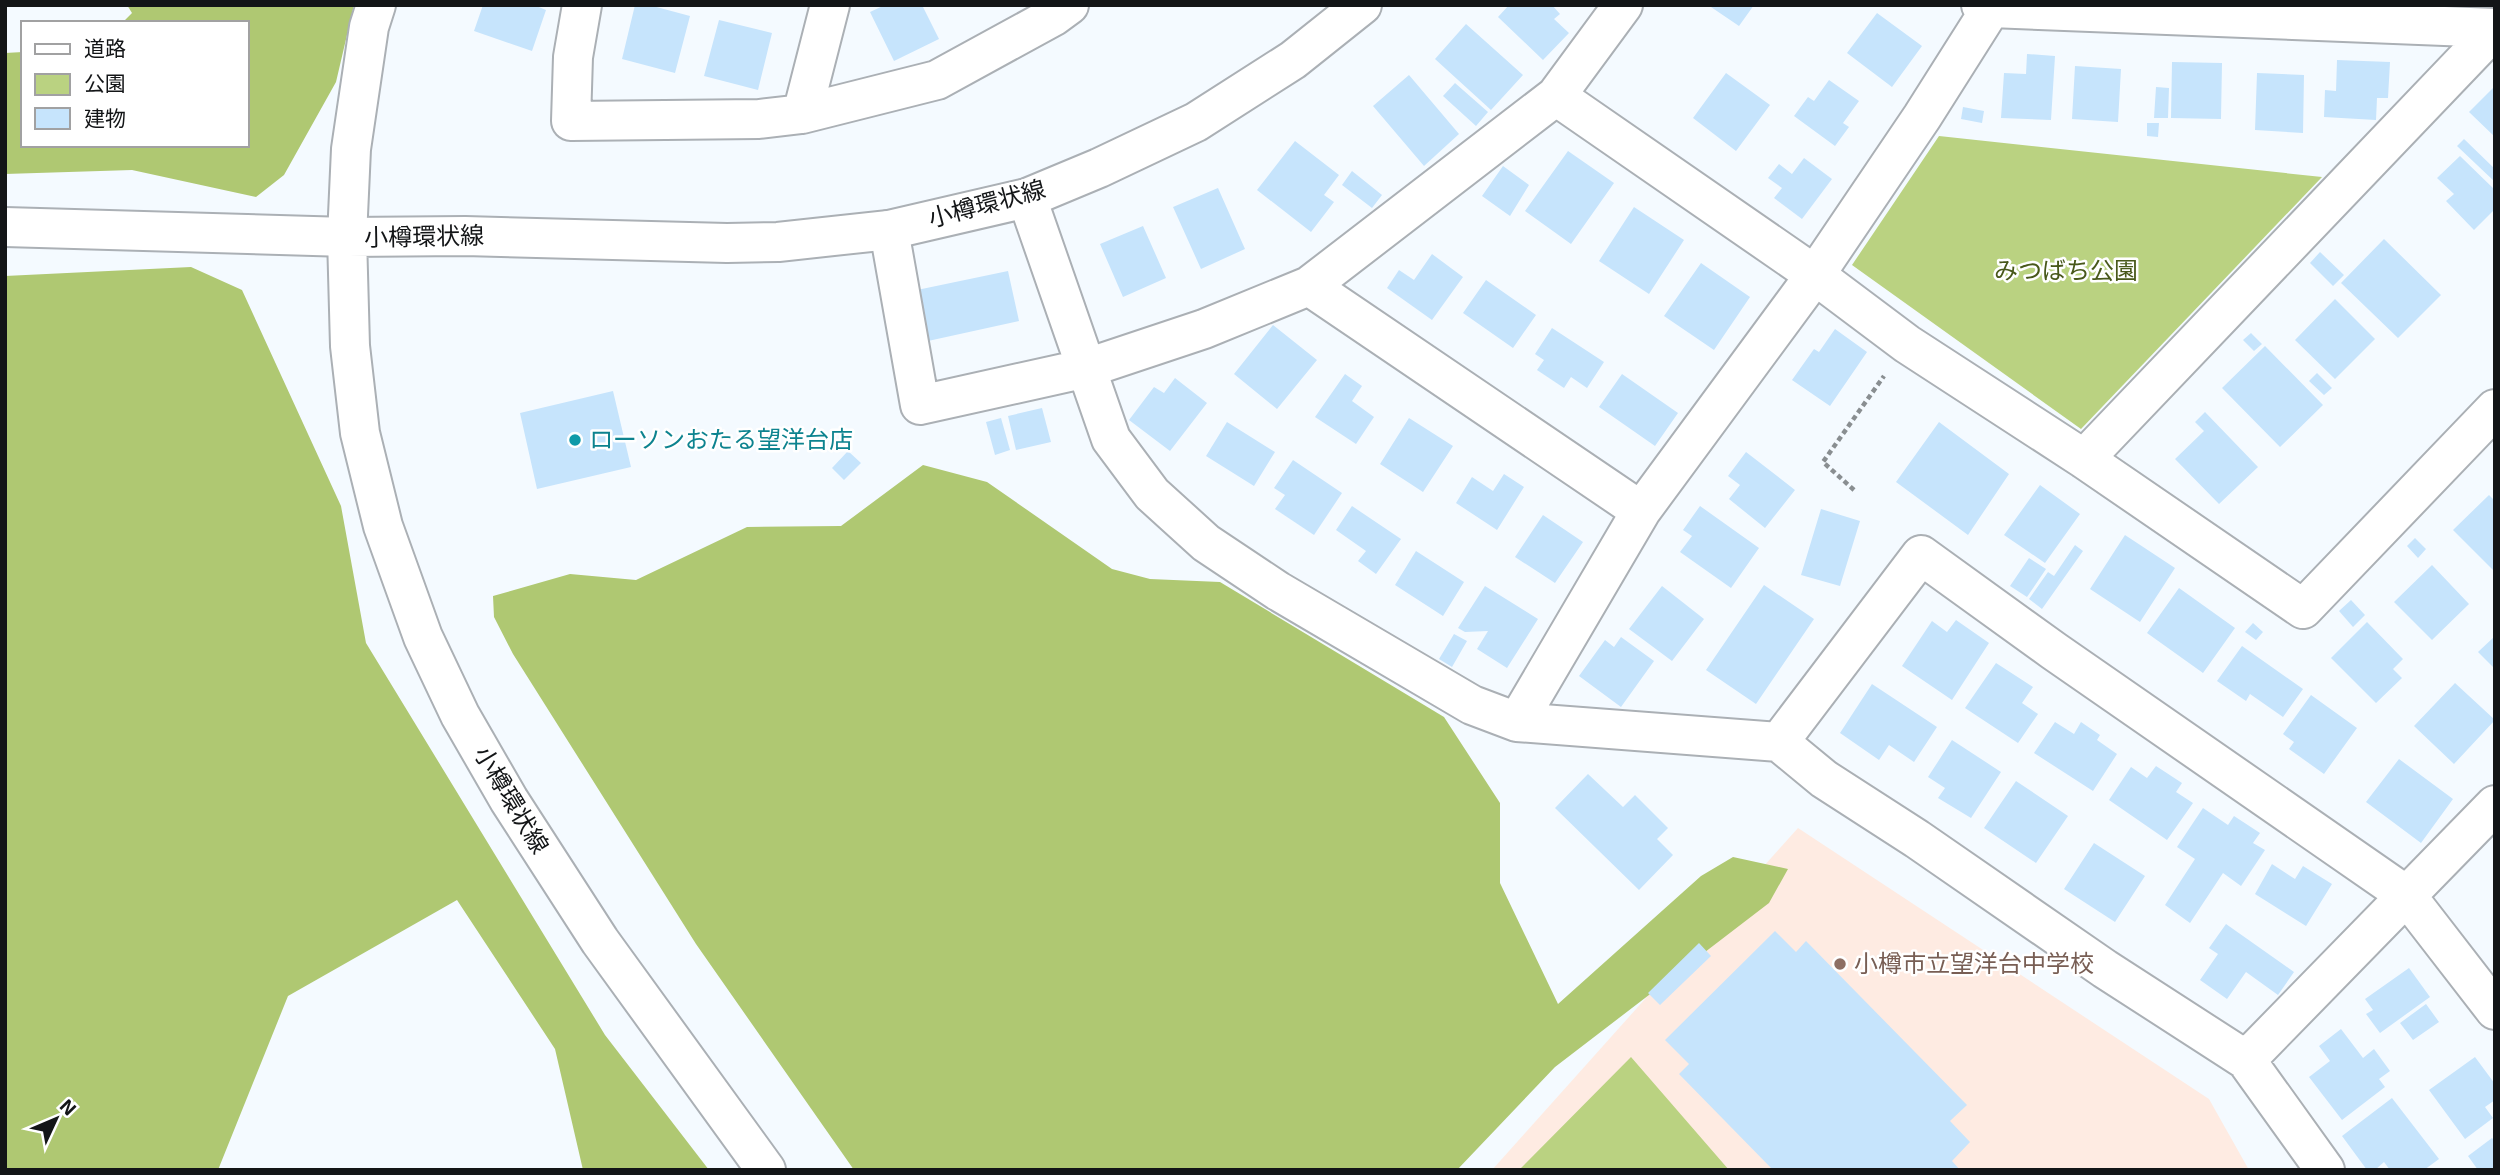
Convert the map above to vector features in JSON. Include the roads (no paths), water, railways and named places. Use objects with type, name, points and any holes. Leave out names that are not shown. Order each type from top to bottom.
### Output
[{"type":"street","points":[[5,227],[347,237],[351,149],[369,27],[376,5]]},
{"type":"street","points":[[582,5],[573,57],[571,121],[760,120],[802,114],[937,80],[1054,16],[1069,5]]},
{"type":"street","points":[[802,114],[831,5]]},
{"type":"street","name":"小樽環状線","points":[[766,1170],[592,929],[509,800],[460,715],[423,637],[383,526],[360,433],[351,346],[347,237],[491,236],[727,243],[778,242],[889,230],[1027,198],[1099,168],[1196,122],[1293,60],[1362,5]]},
{"type":"street","points":[[889,230],[920,405],[1087,368],[1204,329],[1310,286],[1556,96],[1623,5]]},
{"type":"street","points":[[1517,722],[1641,510],[1815,275],[1922,117],[1987,7],[2495,29]]},
{"type":"street","points":[[2084,459],[2495,29]]},
{"type":"street","points":[[1556,96],[1815,275],[1907,344],[2084,459],[2303,609],[2495,409]]},
{"type":"street","points":[[1027,198],[1111,439],[1152,494],[1206,543],[1278,591],[1472,705],[1517,722],[1779,742],[1824,779],[1917,839],[2105,969],[2246,1060],[2325,1170]]},
{"type":"street","points":[[1310,286],[1641,510]]},
{"type":"street","points":[[1779,742],[1921,555],[2054,651],[2406,895],[2495,1010]]},
{"type":"street","points":[[2246,1060],[2495,805]]},
{"type":"place","name":"ローソンおたる望洋台店","points":[[575,440]]},
{"type":"place","name":"小樽市立望洋台中学校","points":[[1840,964]]},
{"type":"park label","name":"みつばち公園","points":[[2066,271]]}]
